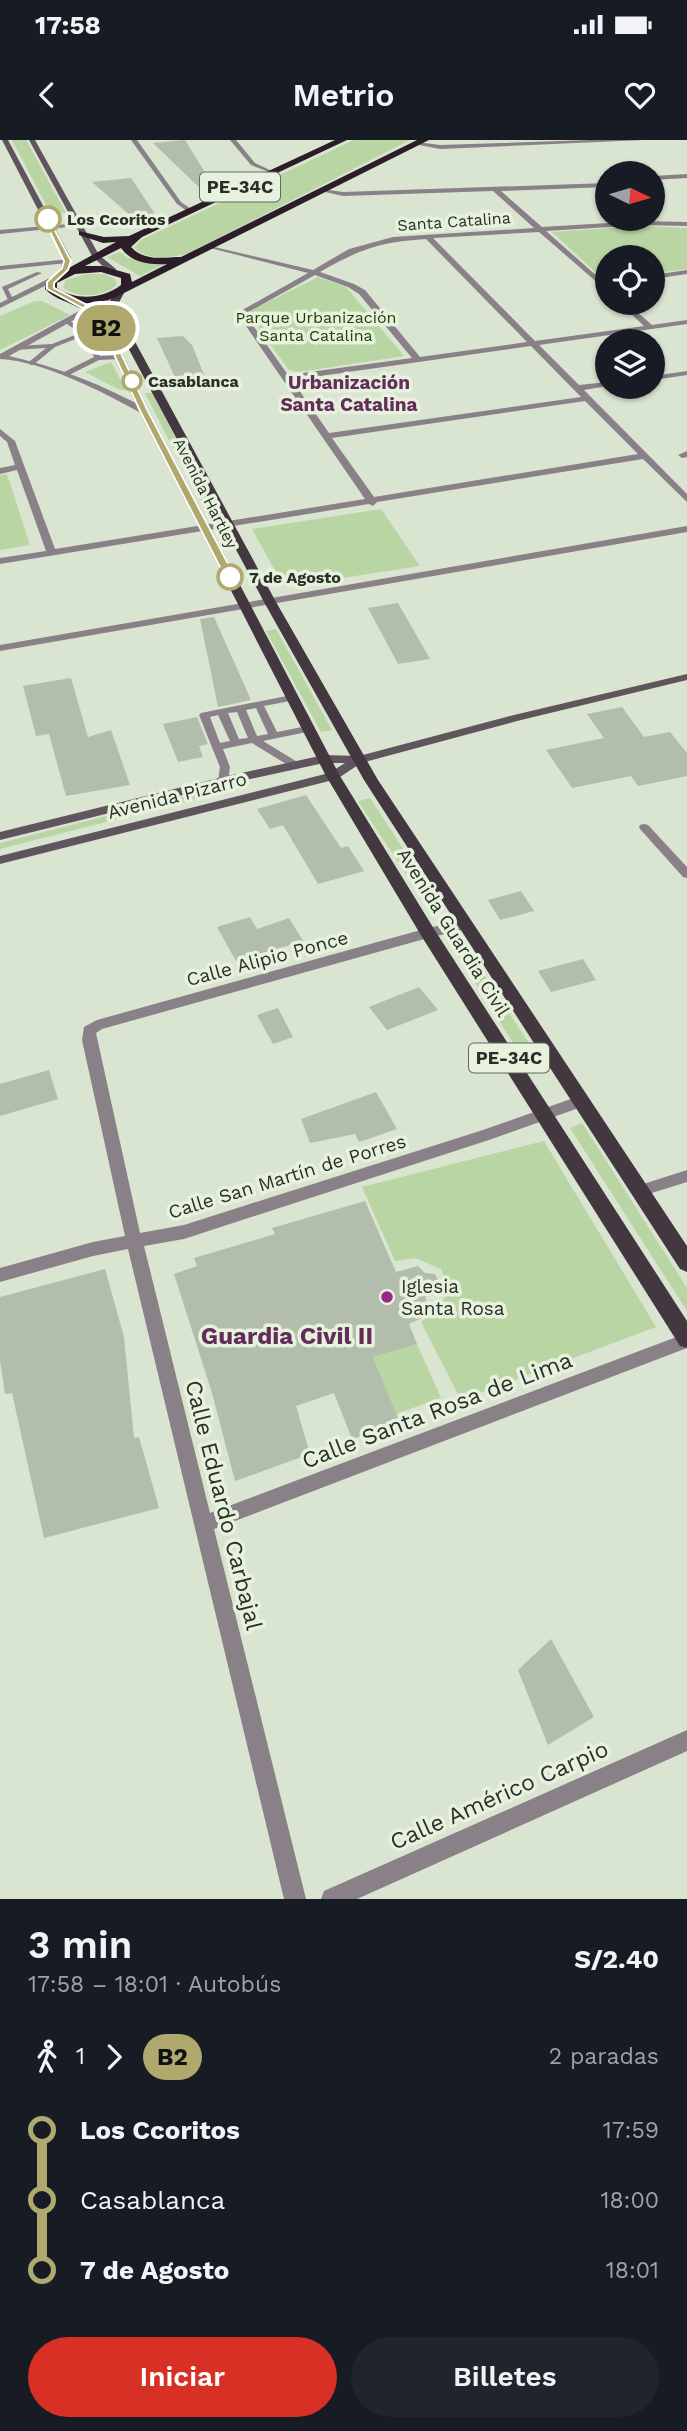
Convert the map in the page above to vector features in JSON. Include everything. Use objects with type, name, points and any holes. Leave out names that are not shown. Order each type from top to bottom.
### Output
[{"type":"highway","name":"PE-34C","points":[[57,277],[189,210],[338,141]]},
{"type":"highway","name":"PE-34C","points":[[61,296],[86,299],[119,293],[421,142]]},
{"type":"highway","points":[[80,229],[103,240],[138,235]]},
{"type":"highway","points":[[138,235],[125,247],[126,251],[140,258],[163,261],[196,255]]},
{"type":"highway","points":[[61,296],[51,289],[57,277],[82,270],[113,271]]},
{"type":"highway","name":"PE-34C","points":[[113,271],[128,279],[128,284],[119,293]]},
{"type":"main road","points":[[5,140],[67,261],[57,277]]},
{"type":"main road","points":[[32,140],[96,256],[113,271]]},
{"type":"main road","name":"Avenida Hartley","points":[[119,293],[112,306],[115,314],[270,602],[359,760]]},
{"type":"main road","name":"Avenida Hartley","points":[[61,296],[89,309],[104,325],[144,411],[324,759]]},
{"type":"main road","name":"Avenida Pizarro","points":[[0,860],[333,776],[359,760],[518,717],[687,677]]},
{"type":"main road","name":"Avenida Pizarro","points":[[0,836],[295,765],[324,759],[359,760]]},
{"type":"main road","name":"Avenida Guardia Civil","points":[[324,759],[428,933],[687,1339]]},
{"type":"main road","name":"Avenida Guardia Civil","points":[[359,760],[687,1263]]},
{"type":"street","points":[[134,140],[179,203],[189,210]]},
{"type":"street","points":[[233,140],[253,163],[272,173]]},
{"type":"street","points":[[421,142],[440,147],[641,140]]},
{"type":"street","points":[[665,177],[687,176]]},
{"type":"street","points":[[323,190],[343,194],[595,186]]},
{"type":"street","points":[[496,190],[595,275]]},
{"type":"street","name":"Santa Catalina","points":[[287,378],[241,313],[363,247],[393,239],[427,236],[640,223],[687,224]]},
{"type":"street","points":[[0,232],[51,226],[80,229]]},
{"type":"street","points":[[427,236],[687,499]]},
{"type":"street","points":[[212,247],[347,283],[360,291],[416,359]]},
{"type":"street","points":[[0,268],[67,261]]},
{"type":"street","points":[[665,275],[687,272]]},
{"type":"street","points":[[0,306],[57,277]]},
{"type":"street","points":[[0,357],[119,293]]},
{"type":"street","points":[[636,315],[650,327]]},
{"type":"street","points":[[373,503],[287,378],[687,322]]},
{"type":"street","points":[[0,357],[33,363],[67,374],[115,394],[144,411]]},
{"type":"street","points":[[665,376],[687,373]]},
{"type":"street","points":[[579,388],[595,386]]},
{"type":"street","points":[[328,436],[589,398]]},
{"type":"street","points":[[0,432],[11,441],[52,553]]},
{"type":"street","points":[[0,561],[373,503],[645,456]]},
{"type":"street","points":[[0,471],[21,466]]},
{"type":"street","points":[[0,648],[687,529]]},
{"type":"street","name":"Calle Alipio Ponce","points":[[89,1040],[89,1031],[97,1025],[428,933],[466,925]]},
{"type":"street","name":"Calle Eduardo Carbajal","points":[[89,1040],[134,1240],[295,1899]]},
{"type":"street","name":"Calle San Martín de Porres","points":[[0,1275],[134,1240],[160,1238],[184,1231],[545,1116],[582,1101]]},
{"type":"street","points":[[639,1191],[687,1176]]},
{"type":"street","name":"Calle Santa Rosa de Lima","points":[[204,1524],[687,1339]]},
{"type":"street","name":"Calle Américo Carpio","points":[[332,1899],[687,1740]]},
{"type":"lane","points":[[36,263],[39,273]]},
{"type":"lane","points":[[11,301],[4,288],[39,273],[57,277]]},
{"type":"lane","points":[[66,321],[85,333],[97,358]]},
{"type":"lane","points":[[33,363],[53,346],[104,325]]},
{"type":"lane","points":[[16,348],[53,346]]},
{"type":"lane","points":[[67,374],[97,358],[120,357]]},
{"type":"lane","points":[[223,781],[225,767],[204,715],[292,698]]},
{"type":"lane","points":[[259,705],[274,736]]},
{"type":"lane","points":[[240,708],[254,740],[295,765]]},
{"type":"lane","points":[[222,712],[236,743]]},
{"type":"lane","points":[[217,747],[307,729]]},
{"type":"lane","points":[[644,827],[687,874]]},
{"type":"green space","points":[[12,140],[26,140],[66,213],[51,214]]},
{"type":"green space","points":[[354,140],[410,140],[189,253],[153,257],[134,248],[141,240]]},
{"type":"green space","points":[[665,227],[687,228],[687,269],[665,272],[665,245],[595,245],[595,272],[552,232],[595,229],[665,231]]},
{"type":"green space","points":[[120,252],[128,258],[165,264],[140,276],[107,257]]},
{"type":"green space","points":[[87,274],[104,274],[115,279],[117,285],[105,292],[90,295],[75,293],[63,287],[66,280]]},
{"type":"green space","name":"Parque Urbanización Santa Catalina","points":[[318,277],[346,287],[404,356],[299,372],[289,370],[249,315],[250,311]]},
{"type":"green space","points":[[35,301],[42,301],[70,315],[0,350],[0,316]]},
{"type":"green space","points":[[111,362],[126,390],[120,390],[85,372]]},
{"type":"green space","points":[[145,393],[152,393],[213,510],[205,511]]},
{"type":"green space","points":[[7,474],[30,545],[0,550],[0,475]]},
{"type":"green space","points":[[381,509],[420,566],[284,587],[252,529]]},
{"type":"green space","points":[[276,629],[332,730],[321,732],[266,631]]},
{"type":"green space","points":[[197,793],[200,798],[0,849],[0,843]]},
{"type":"green space","points":[[370,798],[432,893],[420,896],[358,801]]},
{"type":"green space","points":[[463,942],[534,1051],[521,1055],[451,945]]},
{"type":"green space","points":[[582,1123],[687,1288],[687,1311],[570,1128]]},
{"type":"green space","points":[[544,1141],[656,1327],[461,1400],[421,1322],[435,1311],[450,1290],[441,1269],[415,1258],[395,1261],[362,1187]]},
{"type":"green space","points":[[417,1344],[441,1398],[396,1414],[373,1357]]},
{"type":"building","points":[[185,140],[217,192],[208,196],[153,143]]},
{"type":"building","points":[[131,178],[155,214],[132,217],[92,182]]},
{"type":"building","points":[[183,336],[192,345],[209,387],[180,388],[157,338]]},
{"type":"building","points":[[398,603],[430,659],[398,664],[368,608]]},
{"type":"building","points":[[214,617],[251,700],[218,707],[200,619]]},
{"type":"building","points":[[71,678],[88,737],[111,730],[130,785],[66,796],[49,734],[36,736],[23,686]]},
{"type":"building","points":[[622,707],[644,737],[670,732],[687,753],[687,776],[638,786],[631,776],[572,788],[546,750],[604,738],[587,714]]},
{"type":"building","points":[[197,717],[208,744],[199,746],[203,757],[178,762],[163,724]]},
{"type":"building","points":[[306,795],[341,848],[348,846],[364,871],[318,884],[283,825],[270,829],[257,809]]},
{"type":"building","points":[[521,891],[534,911],[500,920],[488,900]]},
{"type":"building","points":[[250,917],[257,929],[289,918],[303,941],[236,961],[217,927]]},
{"type":"building","points":[[583,959],[596,980],[551,992],[538,971]]},
{"type":"building","points":[[419,987],[438,1010],[387,1030],[369,1007]]},
{"type":"building","points":[[278,1008],[293,1037],[273,1044],[257,1015]]},
{"type":"building","points":[[49,1070],[58,1099],[0,1116],[0,1084]]},
{"type":"building","points":[[376,1092],[397,1129],[359,1142],[355,1134],[310,1143],[301,1119]]},
{"type":"building","points":[[365,1201],[396,1272],[418,1266],[425,1273],[435,1274],[444,1292],[425,1297],[431,1314],[409,1324],[417,1344],[373,1357],[400,1423],[352,1439],[334,1393],[296,1406],[310,1454],[235,1481],[212,1393],[174,1274],[197,1266],[194,1258],[275,1234],[272,1228]]},
{"type":"building","points":[[105,1269],[124,1337],[134,1438],[139,1437],[159,1508],[44,1538],[12,1393],[5,1394],[0,1360],[0,1297]]},
{"type":"building","points":[[551,1639],[594,1717],[548,1745],[518,1670]]},
{"type":"bus line","name":"B2","points":[[48,219],[67,258],[65,268],[51,282],[51,289],[89,309],[100,318],[144,411],[230,577]]},
{"type":"place","name":"Los Ccoritos","points":[[48,219]]},
{"type":"place","name":"Casablanca","points":[[132,381]]},
{"type":"place","name":"7 de Agosto","points":[[230,577]]},
{"type":"place","name":"Iglesia Santa Rosa","points":[[387,1297]]},
{"type":"district","name":"Urbanización Santa Catalina","points":[[349,393]]},
{"type":"district","name":"Guardia Civil II","points":[[287,1336]]}]
